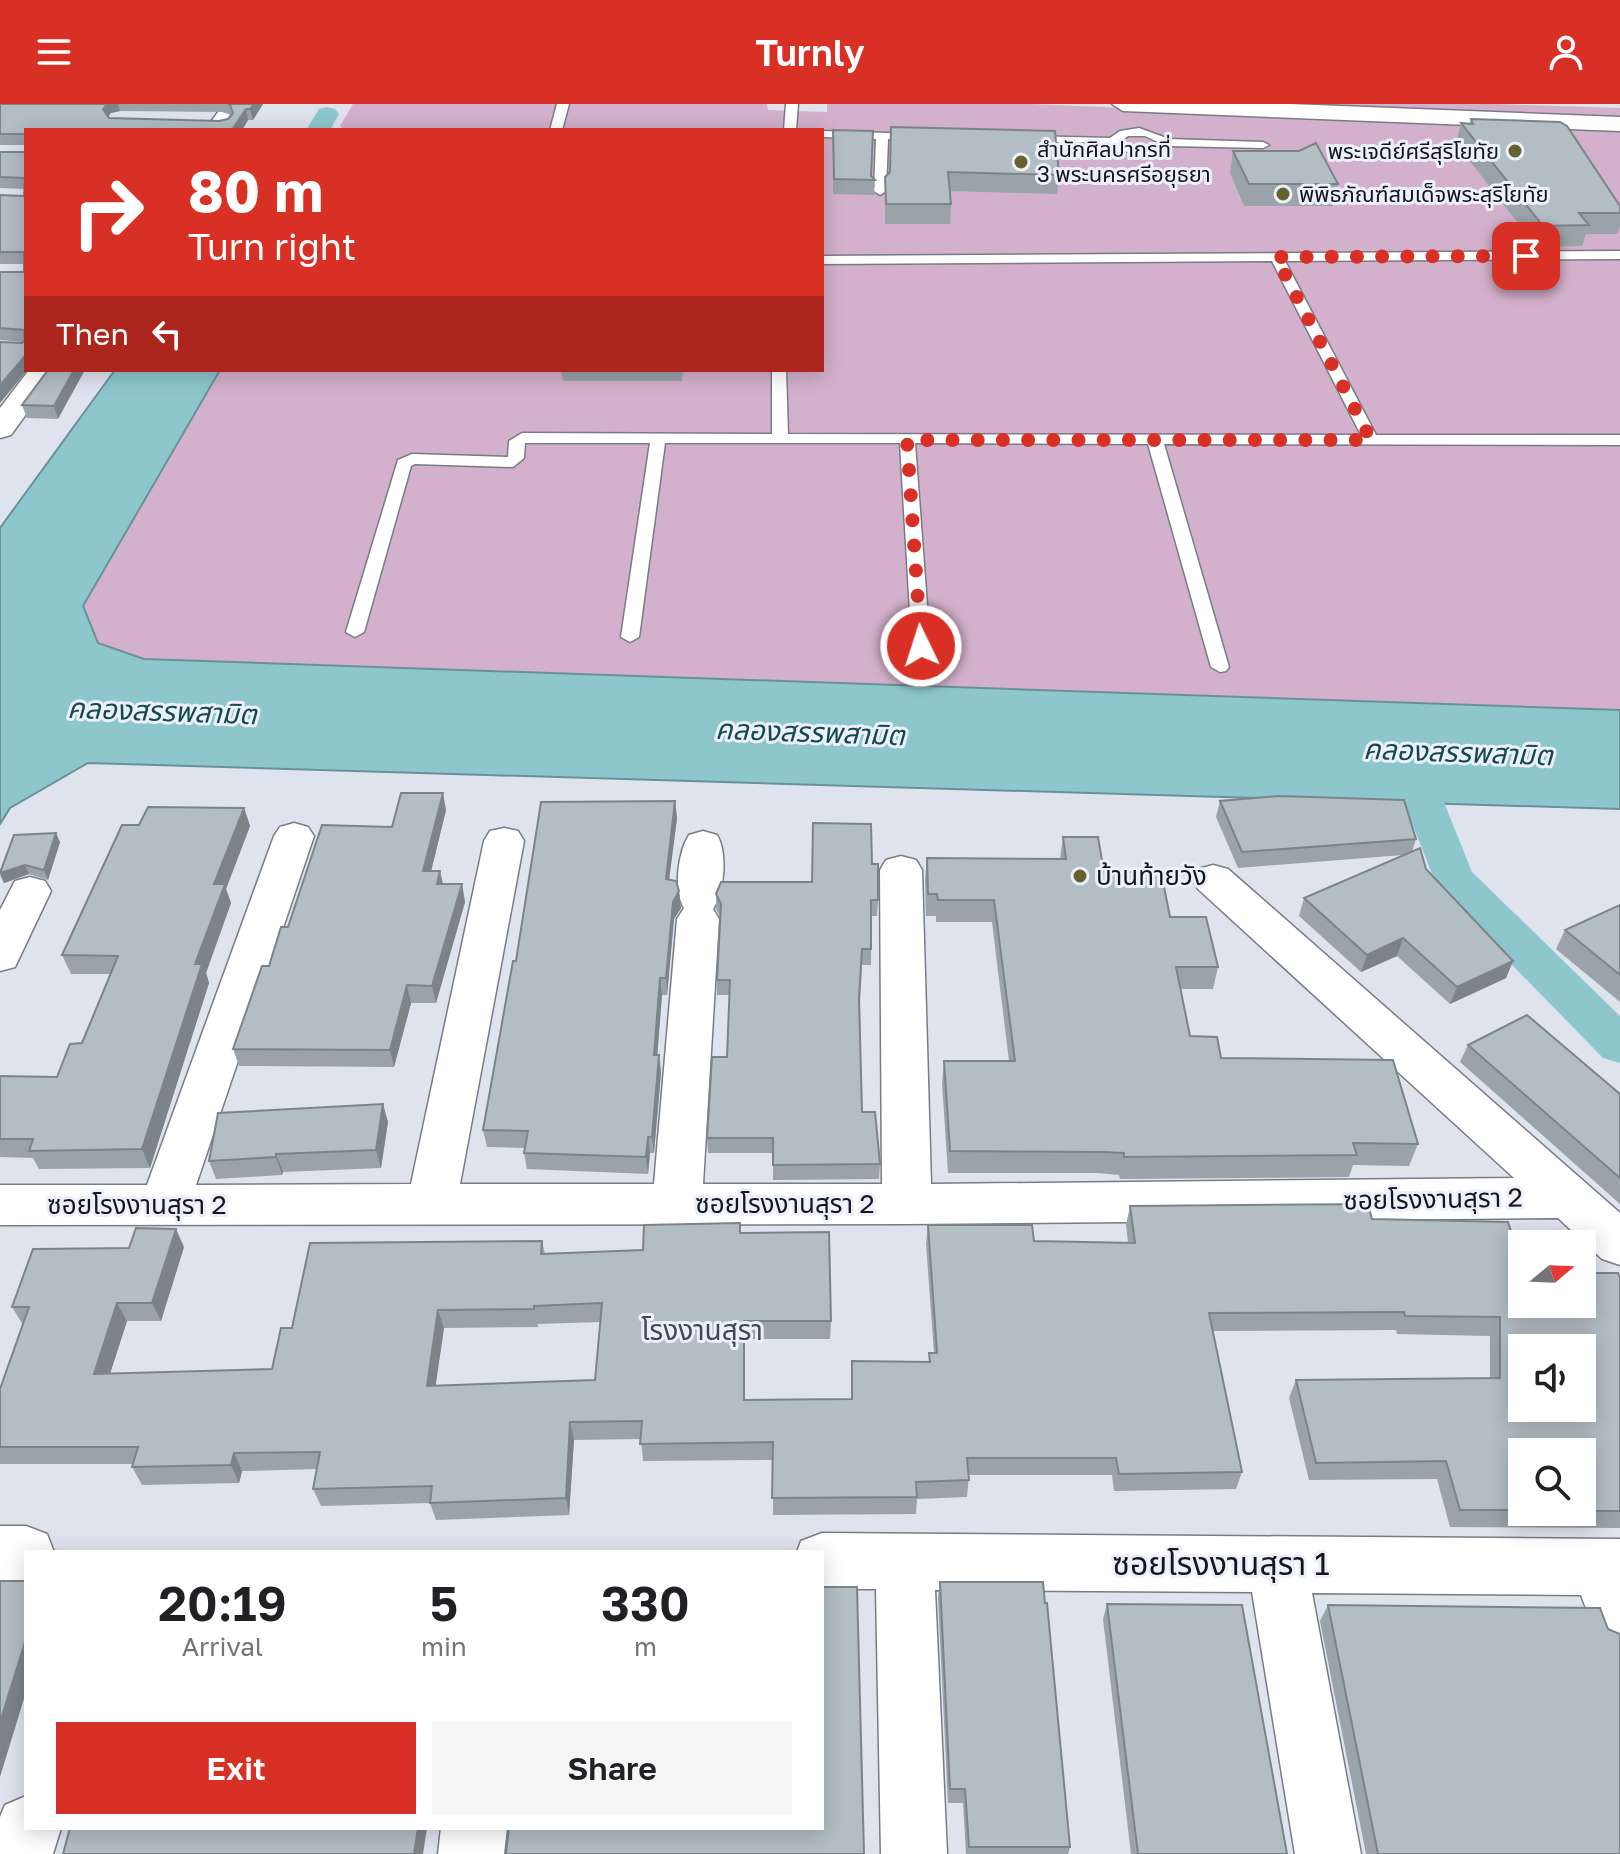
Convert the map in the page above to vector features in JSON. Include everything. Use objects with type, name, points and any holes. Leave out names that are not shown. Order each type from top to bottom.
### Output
[{"type":"street","points":[[1123,104],[1620,124]]},
{"type":"street","points":[[193,122],[224,119]]},
{"type":"street","points":[[0,429],[43,372]]},
{"type":"street","points":[[165,1204],[294,836]]},
{"type":"street","points":[[431,1205],[504,841]]},
{"type":"street","points":[[677,1204],[703,845]]},
{"type":"street","points":[[901,870],[907,1204]]},
{"type":"street","points":[[1213,879],[1620,1244]]},
{"type":"street","points":[[0,956],[30,891]]},
{"type":"street","name":"ซอยโรงงานสุรา 2","points":[[0,1205],[907,1204],[1570,1198]]},
{"type":"street","points":[[0,1554],[24,1554]]},
{"type":"street","name":"ซอยโรงงานสุรา 1","points":[[824,1561],[1611,1567]]},
{"type":"street","points":[[905,1561],[914,1854]]},
{"type":"street","points":[[1277,1565],[1328,1854]]},
{"type":"street","points":[[1611,1567],[1620,1622]]},
{"type":"street","points":[[20,1854],[27,1830]]},
{"type":"street","points":[[471,1854],[474,1830]]},
{"type":"lane","points":[[557,128],[563,104]]},
{"type":"lane","points":[[790,128],[792,104]]},
{"type":"lane","points":[[1131,104],[1137,132]]},
{"type":"lane","points":[[1113,142],[1118,135],[1137,132],[1158,136],[1166,142],[1263,145]]},
{"type":"lane","points":[[824,134],[928,137]]},
{"type":"lane","points":[[880,191],[882,136]]},
{"type":"lane","points":[[1021,139],[1113,142],[1121,148],[1137,152],[1162,149],[1166,142]]},
{"type":"lane","points":[[824,260],[1620,255]]},
{"type":"lane","points":[[1276,257],[1371,440]]},
{"type":"lane","points":[[779,372],[780,440]]},
{"type":"lane","points":[[355,632],[407,461],[513,462],[517,441],[522,438],[1620,440]]},
{"type":"lane","points":[[630,637],[658,439]]},
{"type":"lane","points":[[907,440],[921,646]]},
{"type":"lane","points":[[1155,440],[1220,667]]},
{"type":"shaded area","points":[[353,104],[767,104],[768,110],[827,112],[827,104],[1032,104],[1620,129],[1620,710],[144,659],[98,643],[83,606],[219,372],[824,372],[824,128],[340,126]]},
{"type":"shaded area","points":[[1254,104],[1495,104],[1620,108],[1620,117]]},
{"type":"water","points":[[114,372],[219,372],[83,606],[98,643],[144,659],[1620,710],[1620,809],[88,763],[10,808],[0,824],[0,528]]},
{"type":"building","points":[[0,104],[107,104],[103,109],[109,118],[219,121],[228,119],[233,113],[228,104],[254,104],[246,109],[233,128],[24,128],[24,134],[0,134]]},
{"type":"building","points":[[1471,119],[1560,122],[1567,126],[1620,206],[1620,213],[1579,213],[1589,225],[1543,226],[1461,123],[1473,124]]},
{"type":"building","points":[[891,127],[1055,131],[1059,175],[948,172],[951,204],[886,204],[885,177],[890,172]]},
{"type":"building","points":[[833,130],[873,131],[871,176],[875,180],[834,179]]},
{"type":"building","points":[[1316,143],[1338,184],[1249,184],[1233,151],[1299,151]]},
{"type":"building","points":[[0,152],[24,152],[24,178],[0,177]]},
{"type":"building","points":[[0,195],[24,196],[24,252],[0,252]]},
{"type":"building","points":[[0,272],[24,272],[24,330],[0,328]]},
{"type":"building","points":[[24,341],[24,357],[0,385],[0,342]]},
{"type":"building","points":[[47,372],[73,372],[54,406],[22,405]]},
{"type":"building","points":[[401,793],[443,793],[423,871],[440,871],[437,884],[462,884],[432,986],[407,985],[390,1050],[233,1049],[262,966],[269,966],[281,927],[288,927],[322,825],[392,827]]},
{"type":"building","points":[[1279,796],[1404,800],[1416,839],[1242,852],[1220,801]]},
{"type":"building","points":[[675,801],[666,879],[676,881],[679,891],[673,902],[666,978],[660,978],[654,1055],[659,1055],[652,1137],[648,1137],[646,1157],[524,1153],[528,1131],[483,1130],[513,961],[516,961],[541,802]]},
{"type":"building","points":[[148,807],[244,808],[214,884],[225,884],[195,964],[202,964],[142,1149],[29,1151],[33,1139],[0,1139],[0,1076],[57,1077],[70,1044],[82,1043],[118,956],[62,955],[122,825],[139,825]]},
{"type":"building","points":[[813,823],[871,824],[872,864],[878,864],[878,900],[871,900],[871,949],[862,949],[859,998],[862,1112],[875,1112],[880,1164],[773,1165],[773,1138],[707,1138],[712,1057],[727,1057],[730,980],[717,980],[721,904],[716,894],[721,882],[812,882]]},
{"type":"building","points":[[56,833],[44,870],[25,865],[0,873],[14,835]]},
{"type":"building","points":[[1063,837],[1098,837],[1104,872],[1161,872],[1170,917],[1206,917],[1218,967],[1176,967],[1190,1036],[1217,1037],[1221,1058],[1393,1060],[1418,1144],[1353,1143],[1357,1155],[1124,1157],[1124,1153],[1102,1152],[950,1151],[944,1061],[1015,1061],[994,900],[938,900],[937,894],[928,894],[927,858],[1066,859]]},
{"type":"building","points":[[1420,848],[1426,869],[1513,961],[1457,987],[1403,938],[1367,955],[1304,898]]},
{"type":"building","points":[[1620,905],[1620,975],[1565,930]]},
{"type":"building","points":[[1527,1015],[1620,1094],[1620,1178],[1468,1045]]},
{"type":"building","points":[[383,1104],[376,1150],[276,1154],[276,1157],[209,1161],[218,1113]]},
{"type":"building","points":[[1368,1204],[1372,1219],[1508,1222],[1511,1230],[1508,1230],[1508,1318],[1596,1318],[1596,1273],[1618,1273],[1620,1511],[1596,1511],[1596,1438],[1508,1438],[1508,1510],[1460,1510],[1446,1461],[1316,1463],[1296,1380],[1500,1378],[1500,1317],[1405,1316],[1404,1312],[1209,1313],[1242,1472],[1119,1474],[1116,1458],[967,1458],[969,1480],[916,1482],[917,1497],[772,1498],[773,1442],[640,1444],[642,1421],[570,1422],[566,1498],[430,1503],[432,1486],[313,1489],[320,1452],[234,1453],[231,1465],[132,1467],[138,1447],[0,1447],[0,1389],[29,1307],[12,1307],[33,1249],[129,1248],[136,1228],[176,1229],[152,1303],[117,1303],[94,1374],[272,1369],[281,1328],[292,1328],[310,1243],[542,1241],[541,1254],[643,1250],[644,1225],[740,1223],[740,1233],[829,1232],[831,1321],[744,1321],[744,1400],[852,1399],[852,1361],[930,1362],[929,1353],[937,1353],[928,1225],[1032,1225],[1034,1241],[1135,1243],[1130,1206]],"holes":[[[602,1303],[595,1380],[427,1386],[438,1310],[534,1309],[534,1306]]]},
{"type":"building","points":[[0,1581],[24,1581],[24,1645],[0,1722]]},
{"type":"building","points":[[940,1582],[1043,1582],[1070,1847],[969,1847],[965,1789],[950,1789]]},
{"type":"building","points":[[824,1587],[857,1587],[864,1854],[506,1854],[509,1830],[824,1830]]},
{"type":"building","points":[[1107,1604],[1242,1605],[1287,1854],[1138,1854]]},
{"type":"building","points":[[1328,1605],[1600,1608],[1608,1629],[1620,1634],[1620,1854],[1378,1854]]},
{"type":"building","points":[[69,1830],[418,1830],[414,1854],[63,1854]]},
{"type":"waterway","name":"คลองสรรพสามิต","points":[[319,128],[327,114]]},
{"type":"waterway","points":[[1403,750],[1453,879],[1620,1045]]},
{"type":"place","name":"พระเจดีย์ศรีสุริโยทัย","points":[[1515,151]]},
{"type":"place","name":"สำนักศิลปากรที่ 3 พระนครศรีอยุธยา","points":[[1021,162]]},
{"type":"place","name":"พิพิธภัณฑ์สมเด็จพระสุริโยทัย","points":[[1283,194]]},
{"type":"place","name":"บ้านท้ายวัง","points":[[1080,876]]},
{"type":"district","name":"โรงงานสุรา","points":[[702,1330]]},
{"type":"route","points":[[921,646],[907,440],[1371,440],[1276,257],[1526,256]]}]
